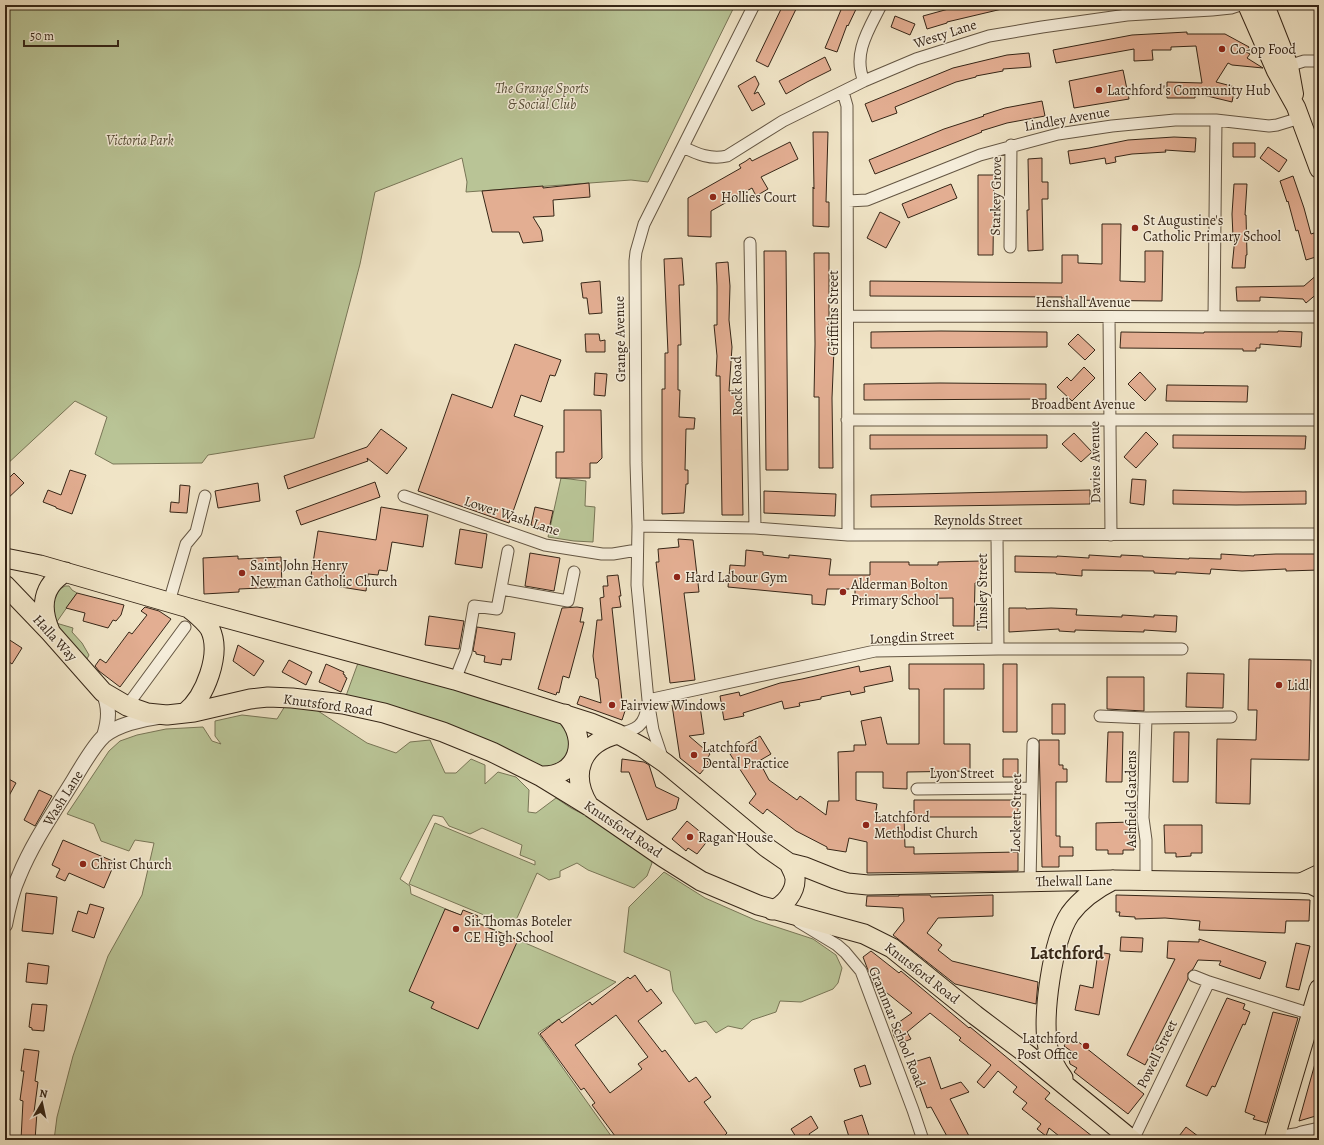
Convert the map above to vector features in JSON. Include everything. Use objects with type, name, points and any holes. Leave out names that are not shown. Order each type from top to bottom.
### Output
[{"type":"highway","points":[[5,558],[66,572],[189,608],[455,680],[565,714],[618,734],[642,747],[665,763],[760,842],[789,863],[795,880],[789,898],[778,908],[777,911]]},
{"type":"highway","points":[[50,632],[46,623],[44,599],[55,580],[66,572]]},
{"type":"highway","name":"Halla Way","points":[[5,585],[50,632],[103,692],[127,706]]},
{"type":"highway","points":[[176,714],[193,706],[202,692],[213,657],[213,643],[210,630],[200,617],[189,608]]},
{"type":"highway","name":"Knutsford Road","points":[[127,706],[147,713],[176,714],[194,712],[230,703],[268,697],[343,704],[384,714],[443,732],[492,752],[540,776],[590,806],[663,857],[701,880],[748,902],[864,934],[892,948],[1074,1092],[1132,1140]]},
{"type":"highway","points":[[540,776],[555,776],[560,774],[570,767],[574,760],[578,744],[577,736],[571,720],[565,714]]},
{"type":"highway","points":[[590,806],[584,797],[581,786],[580,776],[584,757],[592,746],[608,736],[618,734]]},
{"type":"highway","name":"Thelwall Lane","points":[[789,863],[805,867],[848,883],[868,885],[1146,880],[1300,883],[1311,884],[1319,888]]},
{"type":"highway","name":"Knutsford Road","points":[[1074,1092],[1052,1061],[1048,1048],[1046,1030],[1047,1008],[1053,961],[1061,934],[1070,914],[1078,904],[1089,895],[1114,880]]},
{"type":"highway","points":[[1275,1138],[1319,989]]},
{"type":"main road","points":[[1247,5],[1282,68]]},
{"type":"main road","points":[[1265,5],[1282,68],[1319,169]]},
{"type":"main road","points":[[1300,883],[1319,874]]},
{"type":"street","name":"Grange Avenue","points":[[665,763],[653,730],[648,700],[637,585],[638,526],[636,463],[635,256],[644,224],[754,5]]},
{"type":"street","points":[[864,81],[860,70],[861,49],[864,39],[881,5]]},
{"type":"street","name":"Westy Lane","points":[[683,147],[705,156],[720,158],[727,156],[783,121],[864,81],[916,59],[990,36],[1126,10],[1212,10],[1231,8],[1240,5]]},
{"type":"street","points":[[1282,68],[1304,61],[1319,61]]},
{"type":"street","name":"Griffiths Street","points":[[843,92],[847,106],[848,535]]},
{"type":"street","name":"Lindley Avenue","points":[[848,201],[867,200],[980,154],[1058,134],[1112,126],[1175,120],[1216,120],[1269,126],[1276,125],[1298,112]]},
{"type":"street","points":[[1214,317],[1216,120]]},
{"type":"street","name":"Starkey Grove","points":[[1010,247],[1011,145]]},
{"type":"street","name":"Rock Road","points":[[750,243],[755,528]]},
{"type":"street","name":"Henshall Avenue","points":[[848,316],[1319,317]]},
{"type":"street","name":"Davies Avenue","points":[[1109,317],[1111,535]]},
{"type":"street","name":"Broadbent Avenue","points":[[847,420],[1319,420]]},
{"type":"street","points":[[169,602],[186,544],[196,532],[205,496]]},
{"type":"street","name":"Lower Wash Lane","points":[[404,496],[545,545],[602,554],[613,554],[637,550]]},
{"type":"street","name":"Reynolds Street","points":[[638,526],[755,528],[848,535],[997,536],[1319,534]]},
{"type":"street","name":"Tinsley Street","points":[[997,536],[998,649]]},
{"type":"street","points":[[455,680],[466,652],[474,606],[497,609],[508,551]]},
{"type":"street","points":[[501,589],[568,601],[574,572]]},
{"type":"street","points":[[127,706],[185,627]]},
{"type":"street","name":"Longdin Street","points":[[648,700],[875,651],[1182,649]]},
{"type":"street","name":"Halla Way","points":[[103,692],[108,704],[109,712],[104,736]]},
{"type":"street","name":"Grange Avenue","points":[[618,734],[632,730],[642,723],[646,714],[648,700]]},
{"type":"street","name":"Wash Lane","points":[[6,918],[19,876],[40,836],[83,765],[104,736],[146,718],[176,714]]},
{"type":"street","points":[[1100,716],[1146,718],[1231,717]]},
{"type":"street","name":"Ashfield Gardens","points":[[1146,718],[1143,818],[1146,840],[1146,880]]},
{"type":"street","name":"Lockett Street","points":[[1030,882],[1033,744]]},
{"type":"street","name":"Lyon Street","points":[[917,788],[1031,788]]},
{"type":"street","name":"Thelwall Lane","points":[[1300,883],[1319,882]]},
{"type":"street","name":"Grammar School Road","points":[[777,911],[837,945],[845,952],[861,972],[923,1140]]},
{"type":"street","points":[[1194,976],[1311,1014]]},
{"type":"street","name":"Powell Street","points":[[1132,1140],[1209,982]]},
{"type":"street","points":[[1275,1138],[1319,1128]]},
{"type":"green space","points":[[5,5],[735,5],[648,182],[631,180],[466,192],[467,182],[462,158],[375,192],[360,264],[314,438],[208,455],[202,463],[113,464],[95,454],[107,417],[75,401],[5,466]]},
{"type":"green space","points":[[561,478],[586,481],[585,506],[595,507],[593,542],[548,537]]},
{"type":"green space","points":[[65,586],[69,586],[77,593],[56,623],[73,628],[72,632],[82,643],[89,655],[87,659],[58,630],[50,609],[57,591]]},
{"type":"green space","points":[[358,663],[565,714],[577,736],[555,776],[343,704]]},
{"type":"green space","name":"Sir Thomas Boteler CE High School","points":[[285,706],[315,709],[367,743],[396,753],[410,742],[430,740],[445,773],[456,773],[471,759],[485,765],[485,784],[498,772],[516,777],[529,790],[528,812],[536,813],[556,798],[571,808],[617,831],[646,851],[652,863],[647,876],[634,888],[588,870],[577,863],[560,871],[560,877],[549,880],[537,873],[513,927],[409,884],[435,823],[535,865],[535,861],[520,855],[522,845],[482,828],[470,834],[449,826],[443,817],[433,815],[400,879],[410,886],[411,894],[616,982],[538,1033],[614,1140],[54,1140],[57,1117],[73,1056],[108,956],[142,895],[154,843],[135,840],[129,851],[101,841],[94,824],[67,814],[109,751],[120,741],[137,735],[166,729],[203,727],[212,741],[221,744],[215,736],[215,721],[242,715],[277,719]]},
{"type":"green space","points":[[664,872],[705,898],[755,920],[813,939],[836,955],[842,968],[838,983],[833,989],[801,1002],[780,1001],[776,1012],[752,1020],[742,1029],[728,1026],[716,1033],[706,1021],[695,1024],[673,991],[670,971],[624,952],[629,907]]},
{"type":"building","points":[[783,5],[798,5],[768,67],[756,61]]},
{"type":"building","points":[[843,5],[858,5],[848,26],[847,25],[837,52],[825,48]]},
{"type":"building","points":[[963,5],[1001,5],[1002,9],[947,22],[927,29],[923,16]]},
{"type":"building","points":[[895,16],[915,24],[910,35],[891,27]]},
{"type":"building","points":[[1187,32],[1187,34],[1225,34],[1249,47],[1246,52],[1250,54],[1247,58],[1263,68],[1232,65],[1228,63],[1216,82],[1235,87],[1232,102],[1195,93],[1195,98],[1167,98],[1167,82],[1202,83],[1196,46],[1171,47],[1171,50],[1152,50],[1153,60],[1134,61],[1134,49],[1056,63],[1053,50],[1132,35]]},
{"type":"building","points":[[1029,53],[1031,67],[1003,69],[1003,71],[976,76],[956,82],[895,107],[897,113],[872,122],[865,104],[953,68],[1007,55]]},
{"type":"building","points":[[825,57],[831,70],[786,94],[779,81]]},
{"type":"building","name":"Latchford's Community Hub","points":[[1123,70],[1129,99],[1074,108],[1069,81]]},
{"type":"building","points":[[755,76],[759,84],[754,94],[758,92],[765,104],[752,111],[738,86]]},
{"type":"building","points":[[1042,101],[1045,116],[1007,123],[981,131],[982,132],[875,174],[869,160],[944,129],[984,116],[983,115],[1005,108]]},
{"type":"building","points":[[813,132],[828,132],[826,202],[829,202],[829,227],[813,226]]},
{"type":"building","points":[[1174,137],[1196,138],[1195,152],[1165,150],[1166,152],[1132,154],[1115,157],[1116,162],[1106,164],[1105,158],[1070,164],[1068,151],[1128,140]]},
{"type":"building","name":"Hollies Court","points":[[790,142],[798,159],[761,177],[768,189],[756,196],[752,188],[711,211],[711,237],[688,236],[688,198],[741,168],[739,165],[750,158],[752,161]]},
{"type":"building","points":[[1233,143],[1255,143],[1255,157],[1233,157]]},
{"type":"building","points":[[1268,147],[1287,160],[1279,172],[1260,158]]},
{"type":"building","points":[[1042,158],[1042,182],[1048,182],[1048,199],[1042,199],[1043,250],[1028,251],[1028,159]]},
{"type":"building","points":[[978,175],[994,175],[993,255],[978,255]]},
{"type":"building","points":[[1293,176],[1311,234],[1314,233],[1319,252],[1319,256],[1306,260],[1298,230],[1296,231],[1288,201],[1287,202],[1280,181]]},
{"type":"building","points":[[589,183],[590,197],[553,200],[554,216],[533,217],[541,230],[543,241],[523,243],[519,232],[492,232],[482,191],[543,186],[543,188]]},
{"type":"building","points":[[951,184],[957,198],[908,218],[902,204]]},
{"type":"building","points":[[1234,184],[1247,184],[1245,215],[1247,255],[1245,268],[1232,268],[1235,237],[1233,237],[1232,214]]},
{"type":"building","points":[[880,212],[900,222],[886,248],[867,238]]},
{"type":"building","points":[[1102,224],[1121,224],[1120,281],[1145,282],[1145,251],[1163,251],[1162,301],[1062,300],[1062,297],[870,296],[870,281],[1062,283],[1062,255],[1078,255],[1078,263],[1102,264]]},
{"type":"building","points":[[764,251],[786,251],[788,470],[766,470]]},
{"type":"building","points":[[814,253],[829,253],[829,349],[834,349],[832,398],[833,468],[819,468],[819,397],[814,397]]},
{"type":"building","points":[[682,258],[684,285],[679,285],[681,345],[678,345],[678,390],[680,390],[679,417],[695,418],[694,429],[686,429],[685,470],[688,470],[688,484],[686,484],[684,513],[662,514],[662,389],[665,389],[665,353],[668,353],[664,259]]},
{"type":"building","points":[[728,262],[730,286],[729,320],[732,347],[729,391],[741,391],[743,515],[722,515],[720,376],[716,376],[717,356],[714,325],[717,325],[716,263]]},
{"type":"building","points":[[1319,273],[1319,292],[1306,303],[1303,299],[1260,297],[1260,301],[1237,301],[1236,287],[1304,286]]},
{"type":"building","points":[[600,281],[602,313],[589,314],[587,298],[583,298],[581,283]]},
{"type":"building","points":[[1278,331],[1302,332],[1301,347],[1260,344],[1260,348],[1256,348],[1256,351],[1243,351],[1243,349],[1120,348],[1121,332],[1204,333]]},
{"type":"building","points":[[871,332],[1047,332],[1047,347],[871,348]]},
{"type":"building","points":[[585,334],[599,334],[600,341],[605,340],[605,352],[586,352]]},
{"type":"building","points":[[1078,334],[1095,350],[1085,360],[1068,344]]},
{"type":"building","points":[[515,344],[561,360],[555,376],[550,375],[541,402],[521,395],[514,416],[543,426],[509,523],[418,491],[452,394],[492,408]]},
{"type":"building","points":[[1084,367],[1095,378],[1072,401],[1057,387],[1067,377],[1071,381]]},
{"type":"building","points":[[1140,372],[1156,389],[1145,401],[1128,384]]},
{"type":"building","points":[[595,373],[607,374],[605,396],[594,395]]},
{"type":"building","points":[[864,384],[1046,384],[1046,399],[864,400]]},
{"type":"building","points":[[1167,385],[1248,386],[1247,402],[1166,401]]},
{"type":"building","points":[[564,410],[601,410],[602,458],[597,463],[590,463],[590,478],[556,478],[556,452],[564,452]]},
{"type":"building","points":[[381,429],[407,448],[387,474],[367,458],[368,461],[288,489],[284,476],[367,447]]},
{"type":"building","points":[[1146,432],[1158,444],[1136,468],[1124,457]]},
{"type":"building","points":[[1074,433],[1092,452],[1081,462],[1062,444]]},
{"type":"building","points":[[870,435],[1047,435],[1047,448],[870,449]]},
{"type":"building","points":[[1173,435],[1306,436],[1305,449],[1173,448]]},
{"type":"building","points":[[70,470],[86,475],[72,514],[43,502],[48,490],[61,495]]},
{"type":"building","points":[[14,473],[24,483],[5,501],[5,482]]},
{"type":"building","points":[[1132,479],[1146,480],[1144,505],[1130,503]]},
{"type":"building","points":[[375,482],[380,497],[301,525],[296,511]]},
{"type":"building","points":[[258,483],[260,501],[218,508],[215,491]]},
{"type":"building","points":[[180,485],[190,486],[187,513],[170,512],[171,502],[179,503]]},
{"type":"building","points":[[1090,490],[1090,504],[871,507],[871,495]]},
{"type":"building","points":[[1173,490],[1243,492],[1306,491],[1306,504],[1173,504]]},
{"type":"building","points":[[764,491],[836,494],[835,516],[764,513]]},
{"type":"building","points":[[381,507],[428,515],[423,547],[392,542],[387,571],[379,570],[378,575],[368,574],[366,591],[310,582],[318,531],[376,540]]},
{"type":"building","points":[[535,507],[553,511],[549,529],[531,525]]},
{"type":"building","points":[[460,529],[487,534],[482,568],[455,564]]},
{"type":"building","points":[[678,539],[693,540],[699,592],[684,593],[695,680],[670,683],[656,562],[659,562],[658,549],[679,547]]},
{"type":"building","points":[[746,550],[763,552],[763,555],[789,558],[789,555],[831,559],[829,575],[870,575],[870,562],[909,562],[909,565],[938,565],[938,562],[982,561],[982,583],[975,583],[974,626],[953,626],[953,598],[879,599],[877,601],[859,602],[859,597],[855,597],[855,589],[827,589],[825,605],[812,604],[812,595],[728,587],[730,565],[745,566]]},
{"type":"building","points":[[530,553],[560,558],[554,591],[525,586]]},
{"type":"building","points":[[1221,554],[1254,556],[1276,554],[1319,554],[1319,570],[1286,571],[1286,569],[1242,571],[1211,569],[1210,574],[1176,572],[1176,574],[1154,573],[1154,571],[1082,570],[1082,576],[1056,573],[1015,572],[1015,556],[1089,558],[1089,555],[1121,557],[1121,555],[1189,559],[1221,559]]},
{"type":"building","name":"Saint John Henry Newman Catholic Church","points":[[238,556],[238,559],[281,557],[282,587],[239,589],[239,592],[204,594],[203,558]]},
{"type":"building","points":[[618,575],[621,607],[612,608],[623,710],[625,711],[622,720],[577,704],[580,696],[601,703],[593,656],[597,620],[602,620],[600,598],[604,597],[603,586],[608,586],[607,576]]},
{"type":"building","points":[[77,593],[124,605],[121,615],[116,621],[113,620],[108,628],[83,621],[85,613],[66,608]]},
{"type":"building","points":[[145,607],[159,611],[171,619],[120,687],[99,671],[95,666],[100,659],[106,663],[129,632],[132,634],[147,615],[141,611]]},
{"type":"building","points":[[562,608],[583,608],[580,622],[584,622],[569,678],[563,676],[559,693],[557,692],[556,695],[538,689]]},
{"type":"building","points":[[1009,608],[1077,609],[1076,615],[1122,617],[1122,615],[1154,617],[1154,615],[1177,616],[1176,632],[1144,630],[1144,632],[1075,630],[1075,632],[1059,631],[1059,629],[1009,632]]},
{"type":"building","points":[[429,616],[464,621],[459,649],[425,645]]},
{"type":"building","points":[[477,627],[515,633],[511,660],[502,659],[501,665],[484,662],[485,656],[476,654],[476,652],[473,651]]},
{"type":"building","points":[[5,637],[22,648],[12,664],[5,659]]},
{"type":"building","points":[[238,645],[264,661],[254,676],[233,661]]},
{"type":"building","name":"Lidl","points":[[1249,659],[1311,660],[1309,760],[1251,759],[1250,804],[1216,803],[1217,739],[1256,740],[1257,710],[1248,710]]},
{"type":"building","points":[[289,660],[312,672],[306,685],[282,672]]},
{"type":"building","points":[[326,664],[344,672],[343,674],[347,678],[341,692],[319,682]]},
{"type":"building","points":[[909,664],[984,664],[984,689],[944,689],[944,744],[970,744],[970,771],[907,772],[907,789],[883,788],[883,772],[856,772],[856,800],[877,804],[875,817],[904,816],[905,847],[914,847],[914,854],[1018,852],[1018,871],[867,873],[867,842],[849,838],[846,852],[827,849],[827,847],[796,831],[767,809],[763,814],[749,803],[756,794],[730,754],[760,736],[771,754],[759,761],[769,780],[797,800],[800,796],[826,815],[828,801],[839,801],[838,752],[854,751],[854,745],[866,745],[861,721],[881,717],[887,744],[919,744],[919,689],[909,689]]},
{"type":"building","points":[[1003,664],[1017,664],[1017,732],[1003,732]]},
{"type":"building","points":[[859,666],[860,672],[890,666],[893,681],[864,687],[865,692],[851,695],[850,691],[821,697],[821,699],[799,703],[800,706],[784,709],[782,701],[743,713],[744,716],[724,720],[720,696],[739,692],[740,696],[780,683]]},
{"type":"building","points":[[1187,673],[1224,674],[1223,708],[1186,707]]},
{"type":"building","points":[[1107,677],[1144,677],[1144,711],[1107,709]]},
{"type":"building","points":[[691,703],[692,707],[700,706],[704,734],[689,736],[710,754],[706,760],[709,763],[700,774],[680,758],[672,705]]},
{"type":"building","points":[[1052,704],[1065,704],[1065,734],[1052,734]]},
{"type":"building","points":[[1108,732],[1123,732],[1122,782],[1106,782]]},
{"type":"building","points":[[1174,732],[1189,732],[1188,782],[1173,782]]},
{"type":"building","points":[[1039,740],[1059,740],[1059,765],[1063,765],[1063,769],[1067,769],[1067,782],[1056,782],[1056,836],[1060,836],[1060,847],[1073,847],[1073,856],[1059,856],[1059,867],[1042,867]]},
{"type":"building","points":[[622,759],[644,762],[649,765],[656,787],[679,798],[676,809],[647,820],[629,772],[621,772]]},
{"type":"building","points":[[1003,759],[1018,759],[1018,777],[1003,777]]},
{"type":"building","points":[[5,777],[16,783],[5,803]]},
{"type":"building","points":[[39,790],[52,796],[35,826],[24,820]]},
{"type":"building","points":[[914,800],[1018,800],[1018,817],[914,817]]},
{"type":"building","name":"Ragan House","points":[[687,821],[709,839],[697,854],[688,848],[686,851],[672,839]]},
{"type":"building","points":[[1134,822],[1134,850],[1123,850],[1123,854],[1108,854],[1108,850],[1096,850],[1096,823]]},
{"type":"building","points":[[1164,825],[1202,825],[1202,853],[1191,853],[1191,856],[1176,857],[1176,853],[1165,853]]},
{"type":"building","name":"Christ Church","points":[[63,840],[115,862],[104,888],[69,873],[65,881],[56,877],[60,869],[52,865]]},
{"type":"building","points":[[26,893],[57,897],[53,934],[22,931]]},
{"type":"building","points":[[930,895],[931,897],[993,895],[993,916],[938,918],[927,933],[942,945],[938,950],[952,961],[1038,982],[1036,1004],[955,984],[893,935],[904,921],[903,908],[866,906],[867,896]]},
{"type":"building","points":[[1116,895],[1310,900],[1309,921],[1286,921],[1285,933],[1199,930],[1200,921],[1165,918],[1135,919],[1135,917],[1119,916],[1120,912],[1116,912]]},
{"type":"building","points":[[90,904],[104,908],[94,938],[72,931],[78,911],[87,914]]},
{"type":"building","points":[[445,909],[461,915],[463,910],[478,916],[475,922],[518,940],[478,1029],[431,1008],[434,1002],[409,991]]},
{"type":"building","points":[[1121,937],[1143,938],[1142,952],[1120,951]]},
{"type":"building","points":[[1199,939],[1266,962],[1260,979],[1219,965],[1221,961],[1198,960],[1193,969],[1188,973],[1188,979],[1145,1065],[1127,1055],[1175,959],[1167,958],[1168,941],[1199,942]]},
{"type":"building","points":[[1296,943],[1310,946],[1299,990],[1286,987]]},
{"type":"building","points":[[871,951],[899,973],[901,971],[1050,1093],[1045,1099],[1097,1140],[1064,1140],[1049,1128],[1046,1136],[1037,1129],[1041,1124],[1022,1109],[1027,1103],[1013,1092],[1017,1087],[998,1071],[984,1088],[977,1082],[991,1065],[959,1040],[961,1038],[930,1013],[907,1032],[911,1039],[899,1044],[894,1036],[892,1027],[912,1013],[877,985],[874,986],[863,957]]},
{"type":"building","points":[[1098,952],[1110,954],[1099,1015],[1075,1010],[1080,985],[1093,988]]},
{"type":"building","points":[[28,963],[49,966],[47,984],[26,982]]},
{"type":"building","points":[[635,975],[647,992],[651,989],[662,1003],[638,1021],[662,1052],[665,1050],[689,1082],[696,1077],[711,1097],[704,1102],[727,1133],[724,1136],[727,1140],[618,1140],[592,1105],[595,1103],[584,1088],[581,1090],[540,1034],[559,1019],[562,1023],[590,1002],[592,1005],[628,977],[630,979]],"holes":[[[616,1015],[648,1057],[638,1064],[642,1069],[610,1093],[575,1045]]]},
{"type":"building","points":[[1227,998],[1245,1004],[1243,1009],[1250,1012],[1245,1025],[1243,1024],[1215,1087],[1212,1086],[1207,1096],[1186,1086]]},
{"type":"building","points":[[32,1004],[47,1005],[44,1031],[32,1030],[32,1028],[29,1027]]},
{"type":"building","points":[[1273,1012],[1298,1018],[1267,1123],[1253,1119],[1255,1116],[1245,1112]]},
{"type":"building","points":[[1071,1036],[1144,1094],[1128,1114],[1074,1072],[1077,1068],[1070,1064],[1069,1059],[1074,1053],[1064,1046]]},
{"type":"building","points":[[24,1049],[39,1051],[35,1081],[38,1082],[34,1112],[37,1112],[35,1140],[21,1140],[23,1101],[20,1100],[24,1071],[21,1071]]},
{"type":"building","points":[[930,1057],[941,1089],[961,1082],[969,1092],[950,1099],[971,1140],[949,1140],[931,1107],[927,1108],[911,1063]]},
{"type":"building","points":[[1316,1060],[1319,1060],[1319,1115],[1299,1121]]},
{"type":"building","points":[[865,1065],[871,1084],[860,1087],[854,1069]]},
{"type":"building","points":[[862,1115],[869,1136],[858,1140],[850,1140],[844,1121]]},
{"type":"building","points":[[811,1116],[818,1128],[809,1134],[813,1140],[798,1140],[791,1129]]},
{"type":"building","points":[[1186,1127],[1203,1140],[1176,1140]]},
{"type":"place","name":"Co-op Food","points":[[1222,49]]},
{"type":"place","name":"Latchford's Community Hub","points":[[1099,90]]},
{"type":"place","name":"Hollies Court","points":[[713,197]]},
{"type":"place","name":"St Augustine's Catholic Primary School","points":[[1135,228]]},
{"type":"place","name":"Saint John Henry Newman Catholic Church","points":[[242,573]]},
{"type":"place","name":"Hard Labour Gym","points":[[677,577]]},
{"type":"place","name":"Alderman Bolton Primary School","points":[[843,592]]},
{"type":"place","name":"Lidl","points":[[1279,685]]},
{"type":"place","name":"Fairview Windows","points":[[612,705]]},
{"type":"place","name":"Latchford Dental Practice","points":[[694,755]]},
{"type":"place","name":"Latchford Methodist Church","points":[[866,825]]},
{"type":"place","name":"Ragan House","points":[[690,837]]},
{"type":"place","name":"Christ Church","points":[[83,864]]},
{"type":"place","name":"Sir Thomas Boteler CE High School","points":[[456,929]]},
{"type":"place","name":"Latchford Post Office","points":[[1086,1046]]},
{"type":"district","name":"Latchford","points":[[1067,953]]},
{"type":"park label","name":"The Grange Sports & Social Club","points":[[542,96]]},
{"type":"park label","name":"Victoria Park","points":[[140,140]]}]
